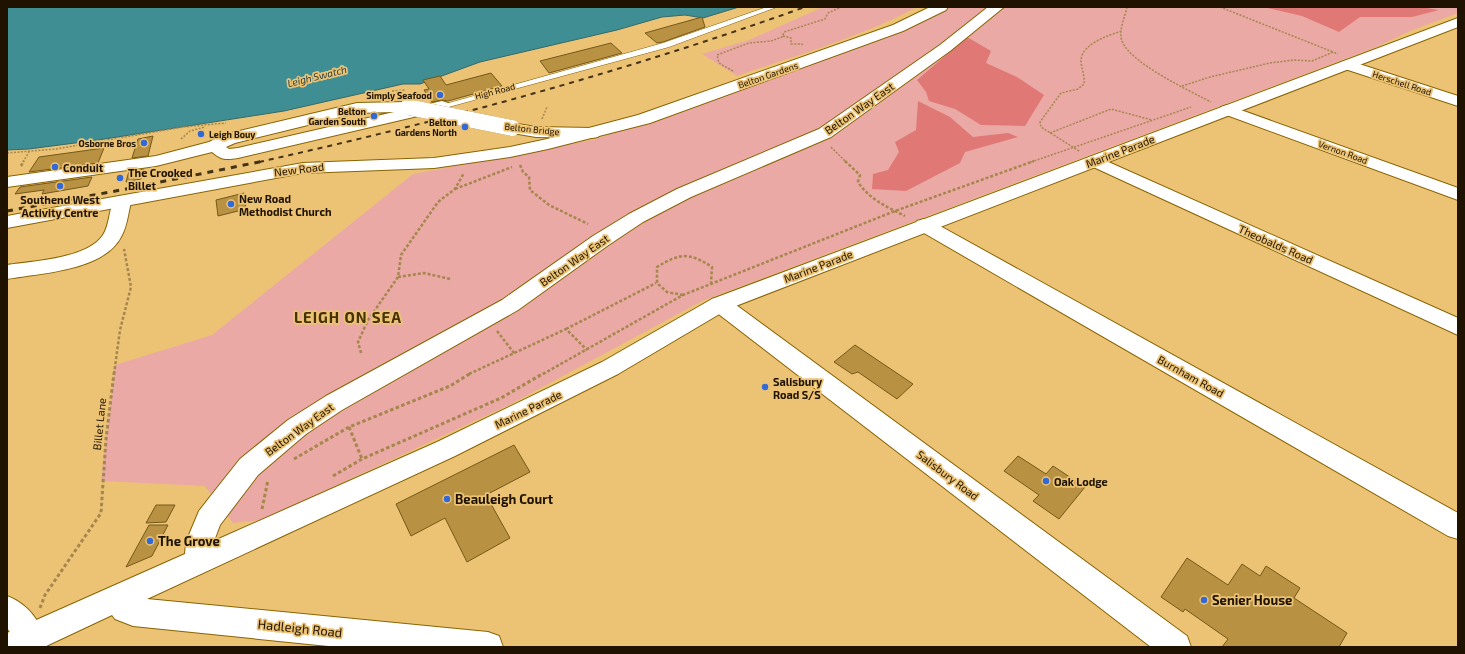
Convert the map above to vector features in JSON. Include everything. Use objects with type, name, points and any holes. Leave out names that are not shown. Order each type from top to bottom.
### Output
[{"type":"street","name":"Belton Gardens","points":[[592,134],[654,115],[853,45],[908,24],[941,7]]},
{"type":"street","name":"Belton Way East","points":[[199,560],[200,542],[209,519],[249,467],[276,443],[334,403],[510,305],[600,241],[636,218],[684,192],[805,143],[825,133],[945,48],[997,7]]},
{"type":"street","name":"Marine Parade","points":[[24,644],[118,597],[482,432],[610,368],[716,293],[924,225],[1227,110],[1346,60],[1455,26]]},
{"type":"street","name":"Herschell Road","points":[[1346,60],[1458,101]]},
{"type":"street","name":"Belton Bridge","points":[[7,182],[156,161],[263,131],[357,108],[408,107],[445,110],[514,129],[592,134]]},
{"type":"street","name":"High Road","points":[[222,142],[225,155],[445,110]]},
{"type":"street","name":"Vernon Road","points":[[1227,110],[1458,194]]},
{"type":"street","points":[[514,129],[515,158]]},
{"type":"street","name":"New Road","points":[[7,222],[303,168],[434,163],[474,158],[515,158],[544,145],[592,134]]},
{"type":"street","name":"Theobalds Road","points":[[1094,161],[1458,327]]},
{"type":"street","points":[[7,272],[79,259],[99,250],[111,238],[122,202]]},
{"type":"street","name":"Burnham Road","points":[[924,225],[1458,527]]},
{"type":"street","name":"Salisbury Road","points":[[716,293],[1176,647]]},
{"type":"street","name":"Hadleigh Road","points":[[118,597],[125,609],[133,612],[488,647]]},
{"type":"street","points":[[7,610],[16,615],[24,644]]},
{"type":"lane","name":"High Road","points":[[445,110],[666,45],[774,7]]},
{"type":"path","points":[[736,74],[719,63],[717,55],[749,43],[771,41],[783,36],[784,32],[825,20],[828,14],[841,7]]},
{"type":"path","points":[[1127,7],[1122,31],[1122,40],[1131,54],[1182,86],[1227,110]]},
{"type":"path","points":[[1220,7],[1321,47]]},
{"type":"path","points":[[1094,161],[1041,127],[1040,122],[1061,93],[1081,88],[1085,85],[1086,81],[1081,60],[1087,47],[1094,41],[1122,31]]},
{"type":"path","points":[[783,36],[791,38],[791,44],[802,44],[804,48]]},
{"type":"path","points":[[1182,86],[1210,77],[1270,63],[1294,60],[1312,62],[1333,52],[1346,60]]},
{"type":"path","points":[[1050,133],[1111,109],[1153,120]]},
{"type":"path","points":[[7,153],[49,150],[183,128],[213,125]]},
{"type":"path","points":[[361,353],[358,342],[368,320],[398,276],[401,254],[438,202],[455,189],[515,158],[546,152],[544,145]]},
{"type":"path","points":[[831,146],[856,170],[860,176],[858,182],[866,193],[880,203],[924,225]]},
{"type":"path","points":[[455,189],[474,158]]},
{"type":"path","points":[[515,158],[523,172],[529,178],[530,190],[550,205],[588,224]]},
{"type":"path","name":"Billet Lane","points":[[24,644],[45,595],[101,513],[106,439],[119,338],[131,287],[123,242]]},
{"type":"path","points":[[656,283],[657,267],[674,256],[696,256],[712,267],[716,293]]},
{"type":"path","points":[[398,276],[416,272],[443,276],[450,279]]},
{"type":"path","points":[[656,283],[667,292],[683,295]]},
{"type":"path","points":[[291,461],[349,427],[450,386],[477,370],[566,329],[656,283]]},
{"type":"path","points":[[487,318],[514,353]]},
{"type":"path","points":[[566,329],[587,350]]},
{"type":"path","points":[[349,427],[362,459]]},
{"type":"path","points":[[262,510],[268,477]]},
{"type":"shaded area","points":[[823,7],[917,7],[896,18],[851,36],[737,76],[702,54],[749,40]]},
{"type":"shaded area","points":[[952,7],[1458,7],[1458,13],[1410,31],[1374,48],[702,301],[511,404],[262,520],[233,523],[205,486],[101,481],[115,365],[212,335],[413,174],[592,140],[718,99]]},
{"type":"shaded area","points":[[1263,7],[1420,7],[1439,10],[1412,17],[1360,17],[1339,32],[1302,16]]},
{"type":"shaded area","points":[[967,37],[991,51],[986,63],[1017,77],[1044,95],[1025,126],[981,125],[955,109],[929,101],[926,92],[917,80]]},
{"type":"shaded area","points":[[918,101],[950,117],[973,137],[1008,133],[1018,137],[965,152],[960,163],[906,191],[872,189],[873,174],[888,170],[899,152],[895,142],[916,130]]},
{"type":"water","name":"Leigh Swatch","points":[[7,7],[739,7],[703,18],[685,15],[662,17],[617,30],[480,62],[420,84],[403,84],[284,111],[98,140],[29,149],[7,150]]},
{"type":"building","points":[[702,17],[705,27],[663,42],[657,43],[645,33]]},
{"type":"building","points":[[611,43],[622,53],[549,73],[540,61]]},
{"type":"building","points":[[491,73],[502,86],[448,101],[442,100],[432,102],[424,90],[429,89],[423,80],[440,76],[446,85]]},
{"type":"building","name":"Osborne Bros","points":[[153,136],[148,156],[132,158],[138,139]]},
{"type":"building","points":[[104,148],[98,163],[29,172],[39,157]]},
{"type":"building","points":[[144,169],[141,179],[126,182],[129,171]]},
{"type":"building","points":[[92,177],[88,186],[42,194],[44,190],[15,194],[20,187]]},
{"type":"building","name":"New Road Methodist Church","points":[[244,193],[246,209],[218,216],[216,200]]},
{"type":"building","points":[[855,345],[913,384],[897,399],[858,372],[852,374],[834,362]]},
{"type":"building","name":"Beauleigh Court","points":[[514,445],[530,472],[486,495],[510,538],[467,562],[445,518],[411,536],[396,504]]},
{"type":"building","name":"Oak Lodge","points":[[1018,456],[1046,474],[1053,466],[1085,487],[1059,519],[1033,501],[1039,495],[1004,471]]},
{"type":"building","points":[[156,505],[175,505],[166,522],[146,523]]},
{"type":"building","name":"The Grove","points":[[149,525],[168,525],[152,556],[126,567]]},
{"type":"building","points":[[1187,558],[1228,585],[1242,564],[1260,576],[1266,566],[1300,588],[1294,598],[1347,633],[1339,647],[1222,647],[1228,639],[1185,609],[1183,612],[1161,597]]},
{"type":"railway","points":[[259,162],[466,112],[535,93],[671,52],[805,7]]},
{"type":"railway","points":[[7,211],[264,161]]},
{"type":"place","name":"Simply Seafood","points":[[440,95]]},
{"type":"place","name":"Belton Garden South","points":[[374,116]]},
{"type":"place","name":"Belton Gardens North","points":[[465,127]]},
{"type":"place","name":"Leigh Bouy","points":[[201,134]]},
{"type":"place","name":"Osborne Bros","points":[[144,143]]},
{"type":"place","name":"Conduit","points":[[55,167]]},
{"type":"place","name":"The Crooked Billet","points":[[120,178]]},
{"type":"place","name":"Southend West Activity Centre","points":[[60,186]]},
{"type":"place","name":"New Road Methodist Church","points":[[231,204]]},
{"type":"place","name":"Salisbury Road S/S","points":[[765,387]]},
{"type":"place","name":"Oak Lodge","points":[[1046,481]]},
{"type":"place","name":"Beauleigh Court","points":[[447,499]]},
{"type":"place","name":"The Grove","points":[[150,541]]},
{"type":"place","name":"Senier House","points":[[1204,600]]},
{"type":"district","name":"LEIGH ON SEA","points":[[348,317]]}]
